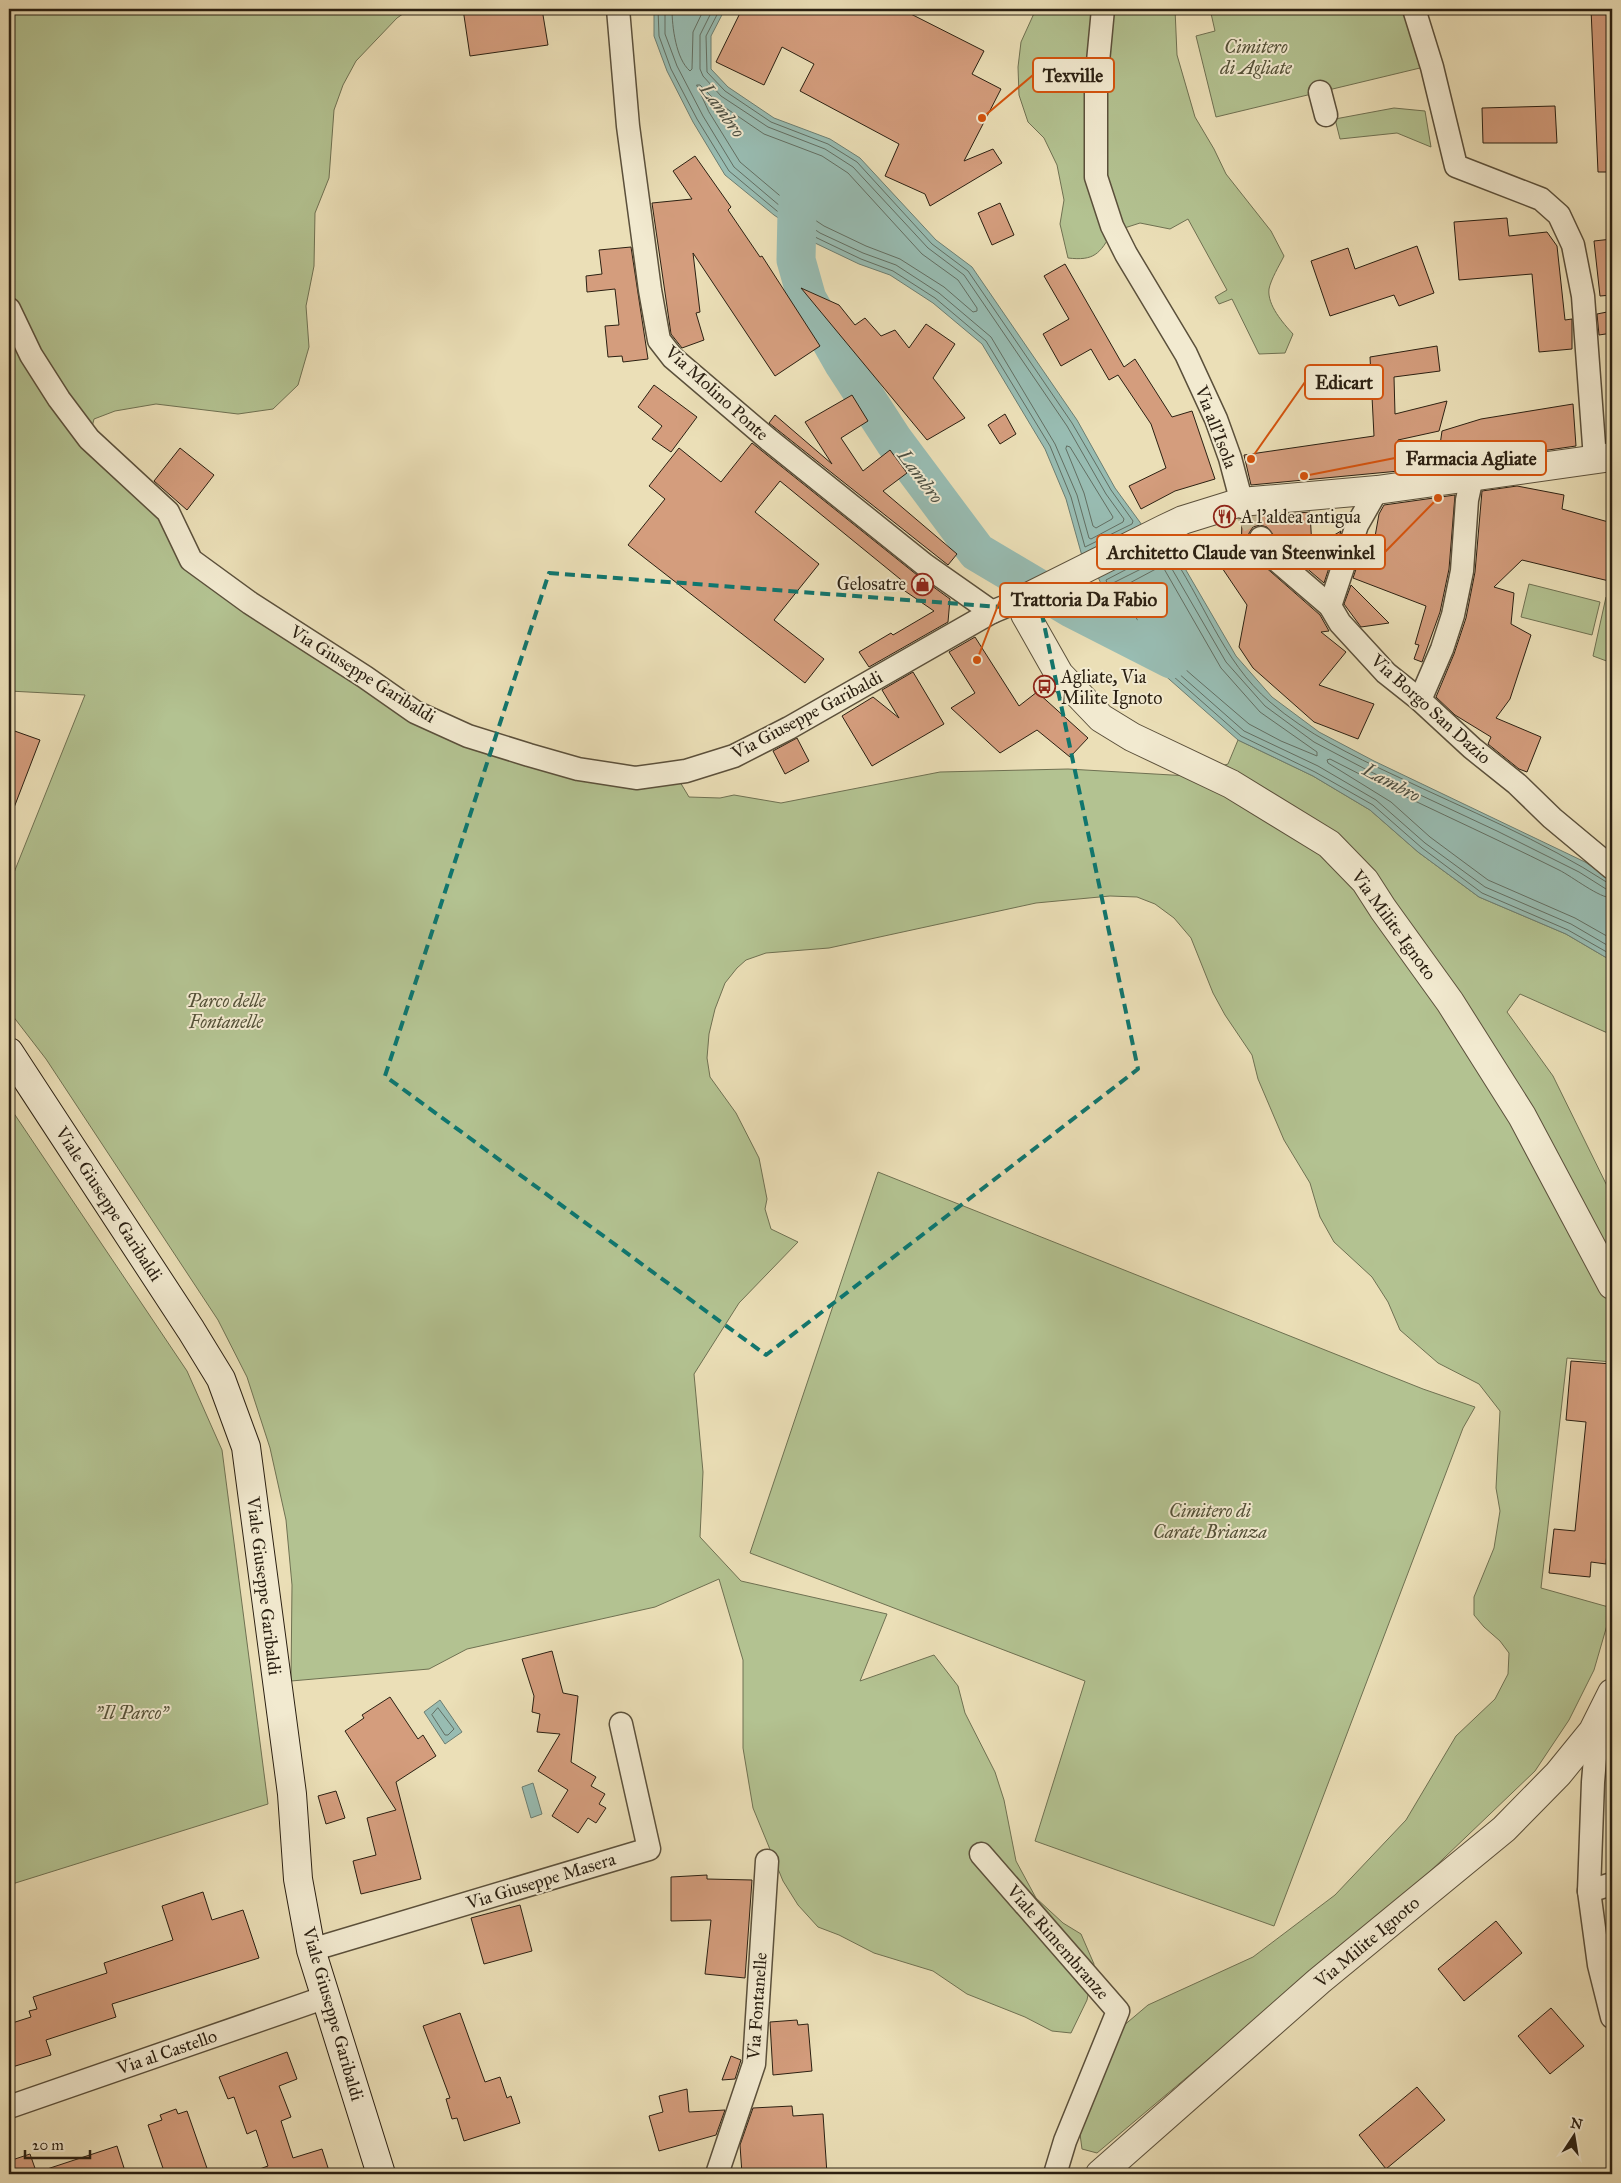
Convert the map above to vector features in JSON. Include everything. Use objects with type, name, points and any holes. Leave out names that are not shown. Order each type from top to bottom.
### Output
[{"type":"street","name":"Via Molino Ponte","points":[[618,9],[628,126],[650,290],[659,340],[673,358],[768,439],[925,565],[992,612]]},
{"type":"street","name":"Via all'Isola","points":[[1103,9],[1096,83],[1096,178],[1112,226],[1126,254],[1186,354],[1216,419],[1230,458],[1242,505]]},
{"type":"street","points":[[1028,597],[1183,520],[1242,505],[1377,490],[1604,458],[1583,296],[1573,245],[1559,216],[1541,199],[1456,166],[1442,116],[1432,67],[1414,9]]},
{"type":"street","points":[[1320,92],[1326,115]]},
{"type":"street","name":"Via Giuseppe Garibaldi","points":[[9,309],[31,355],[58,398],[89,439],[168,512],[191,560],[250,603],[366,677],[415,712],[468,736],[578,769],[636,778],[686,770],[734,756],[789,728],[992,612],[1028,597]]},
{"type":"street","points":[[1420,700],[1442,649],[1453,615],[1462,571],[1467,500],[1472,477]]},
{"type":"street","points":[[1330,606],[1358,525],[1377,490]]},
{"type":"street","name":"Via Borgo San Dazio","points":[[1261,538],[1274,558],[1330,606],[1340,623],[1386,673],[1420,700],[1472,748],[1517,784],[1552,818],[1612,868]]},
{"type":"street","name":"Via Milite Ignoto","points":[[1028,597],[1024,606],[1025,614],[1059,674],[1101,718],[1132,737],[1231,784],[1329,844],[1366,881],[1383,909],[1450,1002],[1522,1116],[1612,1285]]},
{"type":"street","name":"Viale Giuseppe Garibaldi","points":[[9,1052],[191,1330],[221,1380],[246,1447],[292,1794],[298,1878],[311,1950],[381,2174]]},
{"type":"street","name":"Via Milite Ignoto","points":[[1100,2174],[1319,1981],[1504,1829],[1558,1774],[1598,1722],[1612,1693]]},
{"type":"street","points":[[1598,1722],[1589,1891],[1599,1966],[1612,2017]]},
{"type":"street","name":"Via Giuseppe Masera","points":[[311,1950],[649,1849],[621,1724]]},
{"type":"street","name":"Viale Rimembranze","points":[[981,1854],[1118,2011],[1065,2141],[1055,2174]]},
{"type":"street","name":"Via Fontanelle","points":[[716,2174],[754,2064],[767,1862]]},
{"type":"street","points":[[1589,1891],[1612,1884]]},
{"type":"street","name":"Via al Castello","points":[[9,2107],[326,1997]]},
{"type":"street","points":[[1121,2174],[1128,2148]]},
{"type":"highlighted area","points":[[549,573],[1041,610],[1138,1069],[766,1355],[385,1076]]},
{"type":"green space","name":"Parco delle Fontanelle","points":[[9,9],[410,9],[397,18],[356,61],[343,85],[334,110],[329,178],[315,213],[314,266],[306,306],[309,347],[298,385],[273,409],[238,414],[156,404],[115,411],[94,419],[89,439],[168,512],[191,560],[365,677],[529,755],[674,772],[689,797],[720,798],[734,795],[781,803],[940,772],[1068,769],[1189,776],[1228,764],[1238,740],[1313,776],[1370,810],[1418,852],[1479,897],[1566,934],[1612,961],[1612,1035],[1520,994],[1507,1012],[1553,1076],[1612,1196],[1612,1362],[1567,1358],[1541,1588],[1612,1608],[1594,1670],[1569,1720],[1535,1771],[1421,1880],[1097,2153],[1082,2149],[1080,2134],[1122,2027],[1148,2005],[1253,1957],[1335,1895],[1406,1820],[1456,1736],[1495,1699],[1508,1674],[1509,1653],[1500,1641],[1474,1615],[1474,1597],[1494,1548],[1500,1511],[1496,1488],[1500,1411],[1479,1384],[1438,1363],[1400,1330],[1388,1302],[1372,1277],[1334,1242],[1320,1217],[1310,1183],[1284,1140],[1258,1079],[1252,1055],[1225,1015],[1213,993],[1191,938],[1174,918],[1155,904],[1137,897],[1110,896],[1036,903],[829,948],[766,953],[746,960],[725,983],[715,1009],[709,1034],[707,1058],[710,1077],[736,1113],[759,1158],[767,1199],[765,1209],[771,1229],[798,1242],[739,1303],[694,1374],[703,1472],[700,1537],[741,1581],[887,1614],[860,1681],[934,1655],[958,1686],[965,1713],[995,1772],[1004,1800],[1016,1861],[1036,1898],[1063,1923],[1081,1934],[1094,1964],[1087,2000],[1071,2033],[1052,2031],[1025,2017],[967,1994],[933,1971],[874,1953],[839,1935],[818,1927],[798,1905],[783,1881],[753,1808],[743,1748],[743,1660],[719,1579],[655,1607],[467,1649],[429,1669],[291,1681],[292,1585],[286,1520],[270,1448],[247,1377],[218,1320],[46,1059],[9,1011],[9,885],[85,695],[9,691]]},
{"type":"green space","points":[[1036,9],[1175,9],[1177,55],[1195,117],[1226,174],[1271,231],[1284,256],[1271,281],[1269,295],[1276,313],[1293,334],[1285,353],[1259,354],[1232,299],[1219,304],[1215,297],[1227,290],[1188,219],[1170,229],[1140,223],[1112,232],[1100,251],[1090,257],[1068,258],[1060,224],[1064,200],[1057,165],[1044,138],[1028,122],[1019,95],[1018,67],[1021,42]]},
{"type":"green space","name":"Cimitero di Agliate","points":[[1210,9],[1405,9],[1420,68],[1216,117],[1196,36],[1215,31]]},
{"type":"green space","points":[[1394,108],[1425,111],[1431,147],[1397,133],[1340,139],[1335,119]]},
{"type":"green space","points":[[1529,584],[1600,602],[1592,635],[1521,617]]},
{"type":"green space","points":[[1606,597],[1612,598],[1612,663],[1593,656]]},
{"type":"green space","name":"\"Il Parco\"","points":[[9,1106],[187,1371],[222,1450],[268,1804],[9,1885]]},
{"type":"green space","name":"Cimitero di Carate Brianza","points":[[878,1172],[1423,1389],[1475,1407],[1463,1428],[1274,1926],[1035,1841],[1085,1681],[750,1553]]},
{"type":"water","points":[[654,9],[725,9],[711,36],[711,69],[728,87],[774,118],[830,139],[860,158],[936,240],[972,267],[1077,420],[1115,488],[1142,525],[1082,556],[1066,499],[1045,449],[982,344],[933,303],[890,275],[859,264],[815,243],[774,215],[725,175],[693,122],[667,71],[654,36]]},
{"type":"water","points":[[1169,541],[1236,656],[1272,697],[1319,732],[1374,761],[1585,862],[1612,880],[1612,961],[1566,934],[1479,897],[1418,852],[1370,810],[1313,776],[1238,740],[1127,642],[1098,577]]},
{"type":"water","points":[[440,1700],[462,1732],[445,1744],[424,1712]]},
{"type":"water","points":[[533,1783],[542,1814],[531,1818],[522,1787]]},
{"type":"building","points":[[463,9],[542,9],[548,45],[470,56]]},
{"type":"building","points":[[742,9],[901,9],[984,51],[972,74],[1001,89],[964,161],[993,149],[1002,163],[930,206],[925,194],[885,176],[899,144],[800,91],[814,64],[782,47],[764,85],[716,62]]},
{"type":"building","points":[[1591,9],[1612,9],[1612,172],[1598,172]]},
{"type":"building","points":[[1555,106],[1557,143],[1483,143],[1482,108]]},
{"type":"building","points":[[695,156],[731,207],[728,210],[760,257],[762,256],[820,346],[775,376],[693,253],[700,312],[696,313],[704,340],[682,348],[671,334],[652,203],[692,199],[673,171]]},
{"type":"building","points":[[1000,203],[1014,235],[992,245],[978,213]]},
{"type":"building","points":[[1507,218],[1509,236],[1547,232],[1557,246],[1565,320],[1572,319],[1572,349],[1539,352],[1532,274],[1459,280],[1454,222]]},
{"type":"building","points":[[1612,239],[1612,295],[1600,296],[1594,241]]},
{"type":"building","points":[[1417,246],[1434,293],[1399,306],[1394,295],[1330,316],[1311,261],[1348,248],[1355,269]]},
{"type":"building","points":[[631,247],[648,359],[623,362],[622,356],[608,357],[605,326],[619,325],[615,289],[587,292],[586,276],[602,274],[599,250]]},
{"type":"building","points":[[1065,264],[1124,367],[1135,359],[1172,417],[1192,411],[1215,479],[1175,491],[1141,509],[1129,486],[1166,468],[1151,424],[1118,375],[1109,380],[1091,349],[1061,366],[1043,334],[1069,319],[1044,276]]},
{"type":"building","points":[[801,288],[839,305],[855,325],[865,318],[881,336],[895,330],[909,348],[926,324],[955,344],[933,378],[965,418],[927,440]]},
{"type":"building","points":[[1612,311],[1612,333],[1599,335],[1597,314]]},
{"type":"building","points":[[1437,346],[1440,371],[1394,377],[1395,414],[1447,401],[1439,431],[1398,440],[1399,471],[1251,485],[1244,455],[1374,436],[1370,357]]},
{"type":"building","points":[[654,385],[697,417],[671,452],[652,439],[662,426],[638,407]]},
{"type":"building","points":[[852,395],[868,421],[841,438],[863,471],[890,450],[907,473],[883,491],[957,554],[948,565],[769,423],[775,415],[832,464],[805,422]]},
{"type":"building","points":[[1573,404],[1576,446],[1437,466],[1442,431],[1481,419]]},
{"type":"building","points":[[1005,414],[1016,434],[1000,444],[988,425]]},
{"type":"building","points":[[752,443],[917,575],[950,599],[948,622],[869,667],[859,652],[934,611],[902,589],[905,583],[780,481],[755,512],[819,564],[774,620],[824,659],[805,683],[628,545],[665,499],[649,486],[679,448],[721,482]]},
{"type":"building","points":[[180,448],[214,475],[187,510],[154,481]]},
{"type":"building","points":[[1517,486],[1564,495],[1562,509],[1612,523],[1612,567],[1609,581],[1522,560],[1494,587],[1514,593],[1511,624],[1531,635],[1510,699],[1496,718],[1541,737],[1527,772],[1519,769],[1488,744],[1491,737],[1455,715],[1436,697],[1454,654],[1466,618],[1475,572],[1482,491]]},
{"type":"building","points":[[1455,495],[1449,569],[1440,612],[1422,662],[1414,659],[1419,645],[1415,644],[1426,606],[1353,578],[1365,543],[1373,548],[1379,514],[1384,505]]},
{"type":"building","points":[[1310,512],[1312,548],[1341,531],[1324,583],[1284,549],[1267,527],[1260,525],[1253,527],[1248,539],[1263,565],[1320,615],[1329,631],[1321,632],[1346,652],[1319,685],[1374,704],[1358,739],[1314,722],[1253,668],[1239,647],[1247,605],[1214,556],[1237,546],[1241,556],[1242,520],[1252,517]]},
{"type":"building","points":[[1351,585],[1389,623],[1361,627],[1344,604]]},
{"type":"building","points":[[975,637],[1019,706],[1037,692],[1088,738],[1070,757],[1037,730],[1000,753],[951,708],[975,693],[949,652]]},
{"type":"building","points":[[913,672],[944,724],[872,766],[842,716],[873,697],[899,718],[882,690]]},
{"type":"building","points":[[9,729],[40,740],[10,818],[9,818]]},
{"type":"building","points":[[797,738],[809,761],[785,774],[773,751]]},
{"type":"building","points":[[1571,1361],[1612,1364],[1612,1491],[1606,1564],[1591,1562],[1590,1577],[1549,1573],[1554,1529],[1575,1531],[1586,1422],[1566,1420]]},
{"type":"building","points":[[552,1651],[563,1693],[578,1696],[571,1762],[596,1777],[591,1786],[605,1794],[599,1804],[606,1808],[596,1823],[588,1818],[578,1833],[552,1816],[568,1790],[538,1771],[560,1734],[537,1732],[540,1714],[532,1712],[534,1696],[522,1659]]},
{"type":"building","points":[[390,1697],[418,1739],[423,1735],[436,1756],[396,1782],[421,1879],[361,1894],[353,1861],[376,1855],[367,1818],[396,1810],[345,1731],[364,1718],[362,1715]]},
{"type":"building","points":[[336,1791],[345,1818],[326,1824],[318,1796]]},
{"type":"building","points":[[707,1875],[707,1879],[752,1880],[745,1978],[705,1974],[711,1920],[671,1921],[671,1877]]},
{"type":"building","points":[[203,1892],[212,1920],[243,1910],[259,1958],[112,2004],[116,2017],[46,2040],[51,2055],[9,2068],[9,2024],[31,2017],[29,2011],[37,2009],[33,1997],[107,1973],[104,1963],[173,1940],[162,1906]]},
{"type":"building","points":[[520,1905],[532,1951],[484,1964],[471,1918]]},
{"type":"building","points":[[1496,1921],[1522,1953],[1464,2001],[1438,1969]]},
{"type":"building","points":[[1551,2008],[1584,2046],[1550,2074],[1518,2036]]},
{"type":"building","points":[[460,2013],[485,2082],[500,2077],[507,2098],[511,2096],[520,2123],[464,2141],[457,2118],[452,2119],[446,2099],[450,2098],[423,2026]]},
{"type":"building","points":[[797,2020],[798,2025],[808,2024],[812,2071],[773,2075],[770,2022]]},
{"type":"building","points":[[287,2052],[297,2079],[279,2086],[291,2117],[281,2121],[293,2158],[322,2149],[330,2174],[254,2174],[254,2171],[268,2166],[256,2130],[247,2134],[234,2097],[228,2099],[219,2077]]},
{"type":"building","points":[[731,2056],[741,2060],[735,2079],[722,2080]]},
{"type":"building","points":[[1417,2087],[1445,2120],[1386,2169],[1359,2135]]},
{"type":"building","points":[[687,2089],[689,2112],[725,2110],[716,2135],[659,2151],[649,2116],[663,2112],[659,2096]]},
{"type":"building","points":[[792,2106],[793,2116],[823,2114],[827,2174],[742,2174],[740,2145],[753,2108]]},
{"type":"building","points":[[176,2109],[178,2114],[187,2111],[209,2174],[165,2174],[148,2125],[162,2120],[160,2115]]},
{"type":"building","points":[[117,2146],[125,2171],[115,2174],[41,2174],[41,2171]]},
{"type":"building","points":[[30,2154],[37,2174],[9,2174],[9,2161]]},
{"type":"waterway","name":"Lambro","points":[[800,190],[797,212],[796,260],[807,299],[844,364],[894,441],[977,552],[1073,609],[1171,659]]},
{"type":"tunnel","points":[[1243,507],[1261,538]]},
{"type":"place","name":"Texville","points":[[982,118]]},
{"type":"place","name":"Edicart","points":[[1251,459]]},
{"type":"place","name":"Farmacia Agliate","points":[[1304,476]]},
{"type":"place","name":"Architetto Claude van Steenwinkel","points":[[1438,498]]},
{"type":"place","name":"A l'aldea antigua","points":[[1225,517]]},
{"type":"place","name":"Gelosatre","points":[[922,584]]},
{"type":"place","name":"Trattoria Da Fabio","points":[[977,660]]},
{"type":"place","name":"Agliate, Via Milite Ignoto","points":[[1045,687]]}]
